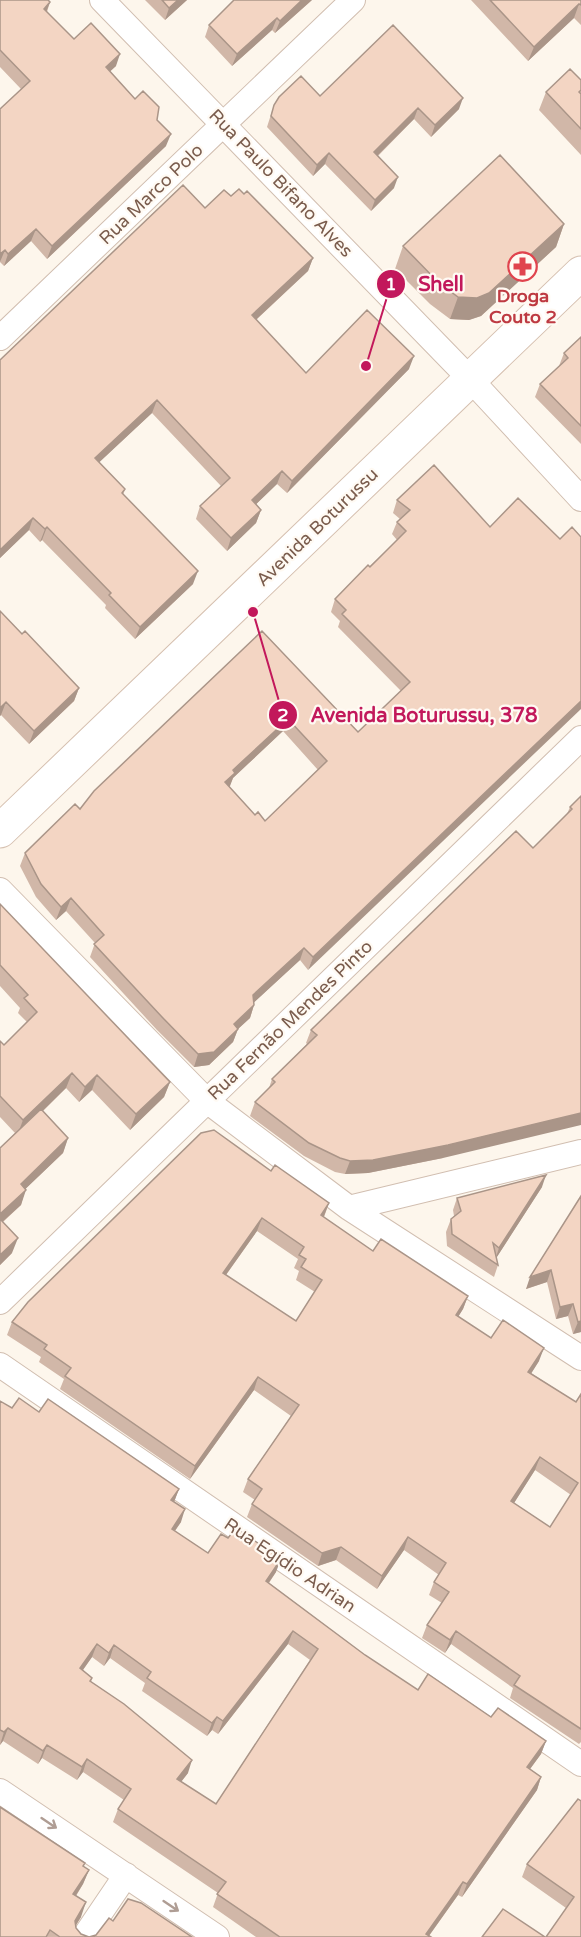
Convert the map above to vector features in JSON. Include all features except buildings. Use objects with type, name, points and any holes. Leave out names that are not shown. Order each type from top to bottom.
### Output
[{"type":"main road","name":"Avenida Boturussu","points":[[0,831],[581,273]]},
{"type":"street","name":"Rua Paulo Bifano Alves","points":[[102,0],[225,124],[471,380],[581,499]]},
{"type":"street","name":"Rua Marco Polo","points":[[0,338],[353,0]]},
{"type":"street","name":"Rua Fernão Mendes Pinto","points":[[0,1302],[581,738]]},
{"type":"street","points":[[0,890],[207,1101],[349,1208],[581,1358]]},
{"type":"street","points":[[349,1208],[581,1152]]},
{"type":"street","name":"Rua Egídio Adrian","points":[[0,1365],[581,1764]]},
{"type":"street","points":[[0,1791],[217,1937]]},
{"type":"street","points":[[84,1937],[126,1875]]},
{"type":"place","name":"Droga Couto 2","points":[[523,267]]},
{"type":"place","name":"Shell","points":[[366,366]]},
{"type":"place","name":"Avenida Boturussu, 378","points":[[253,612]]}]
